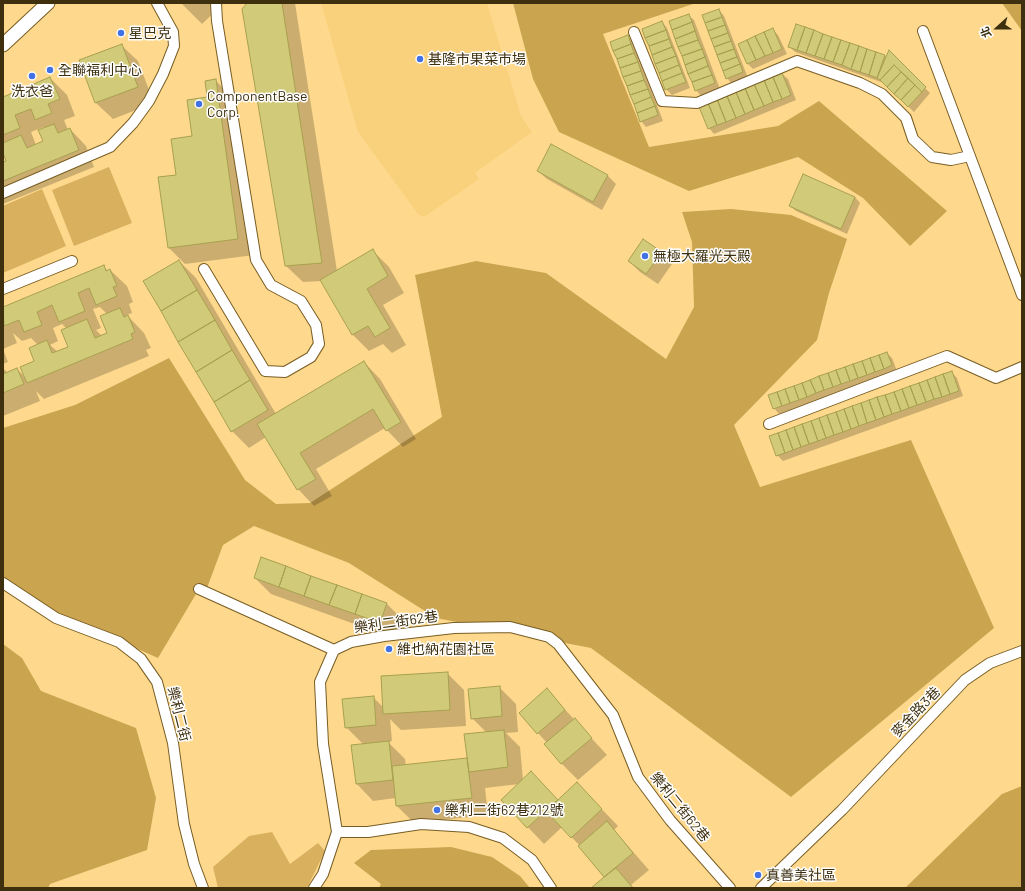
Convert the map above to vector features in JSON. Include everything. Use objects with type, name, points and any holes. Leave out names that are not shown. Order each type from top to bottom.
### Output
[{"type":"street","points":[[3,45],[48,3]]},
{"type":"street","points":[[3,193],[110,147],[133,123],[149,100],[163,74],[174,46],[173,32],[157,3]]},
{"type":"street","points":[[204,269],[265,371],[285,372],[311,357],[319,344],[316,325],[301,301],[270,285],[256,260],[217,21],[216,3]]},
{"type":"street","points":[[923,31],[1022,295]]},
{"type":"street","points":[[634,32],[662,101],[697,103],[797,61],[860,82],[882,94],[906,118],[913,139],[932,157],[950,160],[970,156]]},
{"type":"street","points":[[3,289],[72,261]]},
{"type":"street","points":[[769,424],[947,356],[996,378],[1022,368]]},
{"type":"street","name":"樂利二街","points":[[3,583],[56,618],[119,642],[141,659],[157,682],[173,743],[184,824],[194,864],[204,888]]},
{"type":"street","points":[[199,589],[334,650],[320,682],[323,744],[337,832],[324,874],[314,888]]},
{"type":"street","name":"樂利二街62巷","points":[[334,650],[351,642],[384,636],[454,628],[510,626],[550,638],[558,644],[613,715],[638,777],[670,820],[730,888]]},
{"type":"street","name":"麥金路3巷","points":[[761,888],[842,810],[965,680],[990,662],[1022,651]]},
{"type":"street","points":[[337,832],[368,832],[421,824],[469,827],[503,838],[532,860],[551,888]]},
{"type":"shaded area","name":"基隆市果菜市場","points":[[321,3],[487,3],[521,116],[532,132],[475,173],[479,179],[424,217],[418,214],[358,132]]},
{"type":"shaded area","points":[[513,3],[696,3],[603,34],[649,147],[778,126],[819,101],[947,211],[910,246],[863,198],[798,157],[689,191],[559,132],[533,79]]},
{"type":"shaded area","points":[[1002,3],[1022,3],[1022,31]]},
{"type":"shaded area","points":[[109,167],[132,223],[74,246],[52,190]]},
{"type":"shaded area","points":[[42,189],[66,246],[3,273],[3,206]]},
{"type":"shaded area","points":[[731,209],[791,215],[847,239],[829,293],[817,340],[734,425],[760,487],[911,440],[994,628],[791,797],[591,648],[436,618],[349,563],[254,526],[223,545],[207,588],[199,589],[158,658],[3,589],[3,428],[75,405],[169,358],[245,480],[276,504],[310,503],[442,417],[415,275],[476,261],[546,273],[666,359],[694,307],[692,242],[682,212]]},
{"type":"shaded area","points":[[3,644],[22,658],[41,691],[136,728],[156,798],[147,850],[50,884],[48,888],[3,888]]},
{"type":"shaded area","points":[[1022,786],[1022,888],[905,888],[1002,794]]},
{"type":"shaded area","points":[[272,832],[290,864],[318,843],[325,851],[307,888],[218,888],[213,867],[249,836]]},
{"type":"shaded area","points":[[451,847],[492,857],[520,876],[530,888],[379,888],[381,884],[354,863],[371,850]]},
{"type":"building","points":[[247,3],[282,3],[322,263],[285,266],[242,9]]},
{"type":"building","points":[[719,9],[722,17],[705,23],[702,15]]},
{"type":"building","points":[[689,14],[692,22],[672,30],[669,21]]},
{"type":"building","points":[[722,17],[725,25],[708,31],[705,23]]},
{"type":"building","points":[[662,21],[666,30],[645,38],[642,29]]},
{"type":"building","points":[[692,22],[695,31],[675,39],[672,30]]},
{"type":"building","points":[[796,24],[805,27],[797,50],[788,47]]},
{"type":"building","points":[[725,25],[728,33],[711,39],[708,31]]},
{"type":"building","points":[[805,27],[814,30],[806,53],[797,50]]},
{"type":"building","points":[[773,28],[782,49],[773,53],[764,32]]},
{"type":"building","points":[[666,30],[669,39],[649,46],[645,38]]},
{"type":"building","points":[[814,30],[823,34],[815,56],[806,53]]},
{"type":"building","points":[[695,31],[698,40],[678,47],[675,39]]},
{"type":"building","points":[[764,32],[773,53],[765,56],[755,36]]},
{"type":"building","points":[[728,33],[731,41],[714,47],[711,39]]},
{"type":"building","points":[[823,34],[832,37],[824,59],[815,56]]},
{"type":"building","points":[[628,35],[631,44],[613,51],[610,42]]},
{"type":"building","points":[[755,36],[765,56],[756,60],[747,40]]},
{"type":"building","points":[[832,37],[841,40],[833,62],[824,59]]},
{"type":"building","points":[[669,39],[672,47],[652,55],[649,46]]},
{"type":"building","points":[[698,40],[702,49],[682,56],[678,47]]},
{"type":"building","points":[[747,40],[756,60],[747,64],[738,44]]},
{"type":"building","points":[[841,40],[850,43],[842,65],[833,62]]},
{"type":"building","points":[[731,41],[734,49],[717,55],[714,47]]},
{"type":"building","points":[[850,43],[859,46],[851,69],[842,65]]},
{"type":"building","points":[[122,44],[138,87],[95,103],[79,60]]},
{"type":"building","points":[[631,44],[634,53],[617,59],[613,51]]},
{"type":"building","points":[[859,46],[867,49],[860,72],[851,69]]},
{"type":"building","points":[[672,47],[676,56],[655,64],[652,55]]},
{"type":"building","points":[[702,49],[705,57],[685,65],[682,56]]},
{"type":"building","points":[[734,49],[737,57],[720,63],[717,55]]},
{"type":"building","points":[[867,49],[876,52],[869,75],[860,72]]},
{"type":"building","points":[[889,50],[926,87],[922,92],[894,65],[880,80],[877,78]]},
{"type":"building","points":[[876,52],[885,55],[877,78],[869,75]]},
{"type":"building","points":[[634,53],[638,62],[620,68],[617,59]]},
{"type":"building","points":[[676,56],[679,65],[659,73],[655,64]]},
{"type":"building","points":[[705,57],[708,66],[688,74],[685,65]]},
{"type":"building","points":[[737,57],[740,64],[723,71],[720,63]]},
{"type":"building","points":[[638,62],[641,71],[623,77],[620,68]]},
{"type":"building","points":[[740,64],[743,72],[726,79],[723,71]]},
{"type":"building","points":[[679,65],[682,73],[662,81],[659,73]]},
{"type":"building","points":[[894,65],[901,72],[887,87],[880,80]]},
{"type":"building","points":[[708,66],[712,75],[692,82],[688,74]]},
{"type":"building","points":[[641,71],[644,80],[627,86],[623,77]]},
{"type":"building","points":[[901,72],[908,78],[894,94],[887,87]]},
{"type":"building","points":[[682,73],[686,82],[665,90],[662,81]]},
{"type":"building","points":[[782,73],[791,95],[782,99],[773,77]]},
{"type":"building","points":[[712,75],[715,83],[695,91],[692,82]]},
{"type":"building","points":[[50,77],[60,99],[48,104],[52,113],[35,120],[31,109],[15,115],[20,128],[3,135],[3,97]]},
{"type":"building","points":[[773,77],[782,99],[773,102],[764,80]]},
{"type":"building","points":[[908,78],[915,85],[901,100],[894,94]]},
{"type":"building","points":[[216,79],[238,239],[168,248],[158,177],[176,175],[171,139],[192,136],[187,100],[207,97],[205,81]]},
{"type":"building","points":[[644,80],[648,89],[630,95],[627,86]]},
{"type":"building","points":[[764,80],[773,102],[764,106],[754,84]]},
{"type":"building","points":[[754,84],[764,106],[754,110],[745,88]]},
{"type":"building","points":[[915,85],[922,92],[908,107],[901,100]]},
{"type":"building","points":[[745,88],[754,110],[745,114],[736,92]]},
{"type":"building","points":[[648,89],[651,97],[634,104],[630,95]]},
{"type":"building","points":[[736,92],[745,114],[736,118],[727,96]]},
{"type":"building","points":[[727,96],[736,118],[726,122],[717,99]]},
{"type":"building","points":[[651,97],[655,106],[637,113],[634,104]]},
{"type":"building","points":[[717,99],[726,122],[717,125],[708,103]]},
{"type":"building","points":[[708,103],[717,125],[708,129],[699,107]]},
{"type":"building","points":[[655,106],[658,115],[640,122],[637,113]]},
{"type":"building","points":[[54,124],[58,133],[70,128],[79,150],[3,181],[3,162],[6,161],[3,153],[3,143],[21,135],[27,148],[43,141],[38,130]]},
{"type":"building","points":[[551,144],[608,175],[593,202],[537,171]]},
{"type":"building","points":[[803,174],[855,197],[841,229],[789,206]]},
{"type":"building","name":"無極大羅光天殿","points":[[643,239],[662,252],[646,274],[628,261]]},
{"type":"building","points":[[373,249],[388,276],[367,289],[390,328],[375,337],[368,326],[352,335],[320,280]]},
{"type":"building","points":[[179,260],[197,290],[161,311],[143,281]]},
{"type":"building","points":[[104,265],[106,271],[110,269],[117,286],[113,287],[117,296],[96,305],[89,288],[78,293],[85,311],[59,322],[52,305],[37,312],[42,325],[24,332],[19,320],[4,326],[3,307]]},
{"type":"building","points":[[197,290],[215,320],[178,342],[161,311]]},
{"type":"building","points":[[120,308],[124,317],[128,315],[135,332],[131,334],[133,339],[27,383],[20,367],[34,361],[29,348],[47,340],[52,353],[68,347],[61,330],[87,319],[95,338],[107,333],[100,316]]},
{"type":"building","points":[[215,320],[232,350],[196,372],[178,342]]},
{"type":"building","points":[[232,350],[250,380],[214,402],[196,372]]},
{"type":"building","points":[[887,352],[892,365],[884,369],[879,355]]},
{"type":"building","points":[[879,355],[884,369],[875,372],[870,358]]},
{"type":"building","points":[[870,358],[875,372],[867,375],[862,361]]},
{"type":"building","points":[[364,361],[401,422],[386,431],[373,409],[300,453],[316,479],[297,490],[257,424]]},
{"type":"building","points":[[862,361],[867,375],[858,378],[853,364]]},
{"type":"building","points":[[853,364],[858,378],[850,381],[845,367]]},
{"type":"building","points":[[845,367],[850,381],[841,384],[836,370]]},
{"type":"building","points":[[17,368],[24,384],[3,393],[3,374]]},
{"type":"building","points":[[836,370],[841,384],[833,387],[828,373]]},
{"type":"building","points":[[952,371],[959,391],[950,394],[943,374]]},
{"type":"building","points":[[828,373],[833,387],[824,390],[819,376]]},
{"type":"building","points":[[943,374],[950,394],[942,397],[935,377]]},
{"type":"building","points":[[819,376],[824,390],[816,393],[810,380]]},
{"type":"building","points":[[935,377],[942,397],[934,399],[927,380]]},
{"type":"building","points":[[250,380],[268,410],[231,432],[214,402]]},
{"type":"building","points":[[810,380],[816,393],[807,397],[802,383]]},
{"type":"building","points":[[927,380],[934,399],[926,402],[919,383]]},
{"type":"building","points":[[802,383],[807,397],[799,400],[794,386]]},
{"type":"building","points":[[919,383],[926,402],[917,405],[910,386]]},
{"type":"building","points":[[794,386],[799,400],[790,403],[785,389]]},
{"type":"building","points":[[910,386],[917,405],[909,408],[902,389]]},
{"type":"building","points":[[785,389],[790,403],[782,406],[777,392]]},
{"type":"building","points":[[902,389],[909,408],[901,411],[894,392]]},
{"type":"building","points":[[777,392],[782,406],[773,409],[768,395]]},
{"type":"building","points":[[894,392],[901,411],[892,414],[885,395]]},
{"type":"building","points":[[885,395],[892,414],[884,417],[877,397]]},
{"type":"building","points":[[877,397],[884,417],[876,420],[869,400]]},
{"type":"building","points":[[869,400],[876,420],[867,423],[861,403]]},
{"type":"building","points":[[861,403],[867,423],[859,426],[852,406]]},
{"type":"building","points":[[852,406],[859,426],[851,429],[844,409]]},
{"type":"building","points":[[844,409],[851,429],[843,432],[836,412]]},
{"type":"building","points":[[836,412],[843,432],[834,435],[827,415]]},
{"type":"building","points":[[827,415],[834,435],[826,438],[819,418]]},
{"type":"building","points":[[819,418],[826,438],[818,441],[811,421]]},
{"type":"building","points":[[811,421],[818,441],[809,444],[802,424]]},
{"type":"building","points":[[802,424],[809,444],[801,447],[794,427]]},
{"type":"building","points":[[794,427],[801,447],[793,450],[786,430]]},
{"type":"building","points":[[786,430],[793,450],[785,453],[778,433]]},
{"type":"building","points":[[778,433],[785,453],[776,456],[769,436]]},
{"type":"building","points":[[261,557],[286,566],[279,587],[254,578]]},
{"type":"building","points":[[286,566],[311,576],[304,596],[279,587]]},
{"type":"building","points":[[311,576],[337,585],[329,605],[304,596]]},
{"type":"building","points":[[337,585],[362,594],[355,614],[329,605]]},
{"type":"building","points":[[362,594],[387,603],[380,623],[355,614]]},
{"type":"building","points":[[448,672],[450,710],[383,714],[381,676]]},
{"type":"building","points":[[500,686],[502,716],[471,719],[468,689]]},
{"type":"building","points":[[547,688],[565,710],[537,734],[519,713]]},
{"type":"building","points":[[374,696],[376,725],[345,728],[342,699]]},
{"type":"building","points":[[575,718],[592,738],[561,764],[544,744]]},
{"type":"building","points":[[504,730],[508,767],[469,772],[464,734]]},
{"type":"building","points":[[389,741],[393,780],[356,784],[351,745]]},
{"type":"building","points":[[467,758],[472,798],[396,806],[392,766]]},
{"type":"building","points":[[531,771],[558,800],[527,828],[501,800]]},
{"type":"building","points":[[577,782],[602,809],[571,838],[546,811]]},
{"type":"building","points":[[607,821],[633,853],[604,877],[578,846]]},
{"type":"building","points":[[616,868],[633,888],[591,888],[604,877]]},
{"type":"place","name":"星巴克","points":[[121,33]]},
{"type":"place","name":"基隆市果菜市場","points":[[420,59]]},
{"type":"place","name":"全聯福利中心","points":[[50,70]]},
{"type":"place","name":"洗衣爸","points":[[32,76]]},
{"type":"place","name":"ComponentBase Corp.","points":[[199,104]]},
{"type":"place","name":"無極大羅光天殿","points":[[645,256]]},
{"type":"place","name":"維也納花園社區","points":[[389,649]]},
{"type":"place","name":"樂利二街62巷212號","points":[[437,810]]},
{"type":"place","name":"真善美社區","points":[[758,875]]}]
